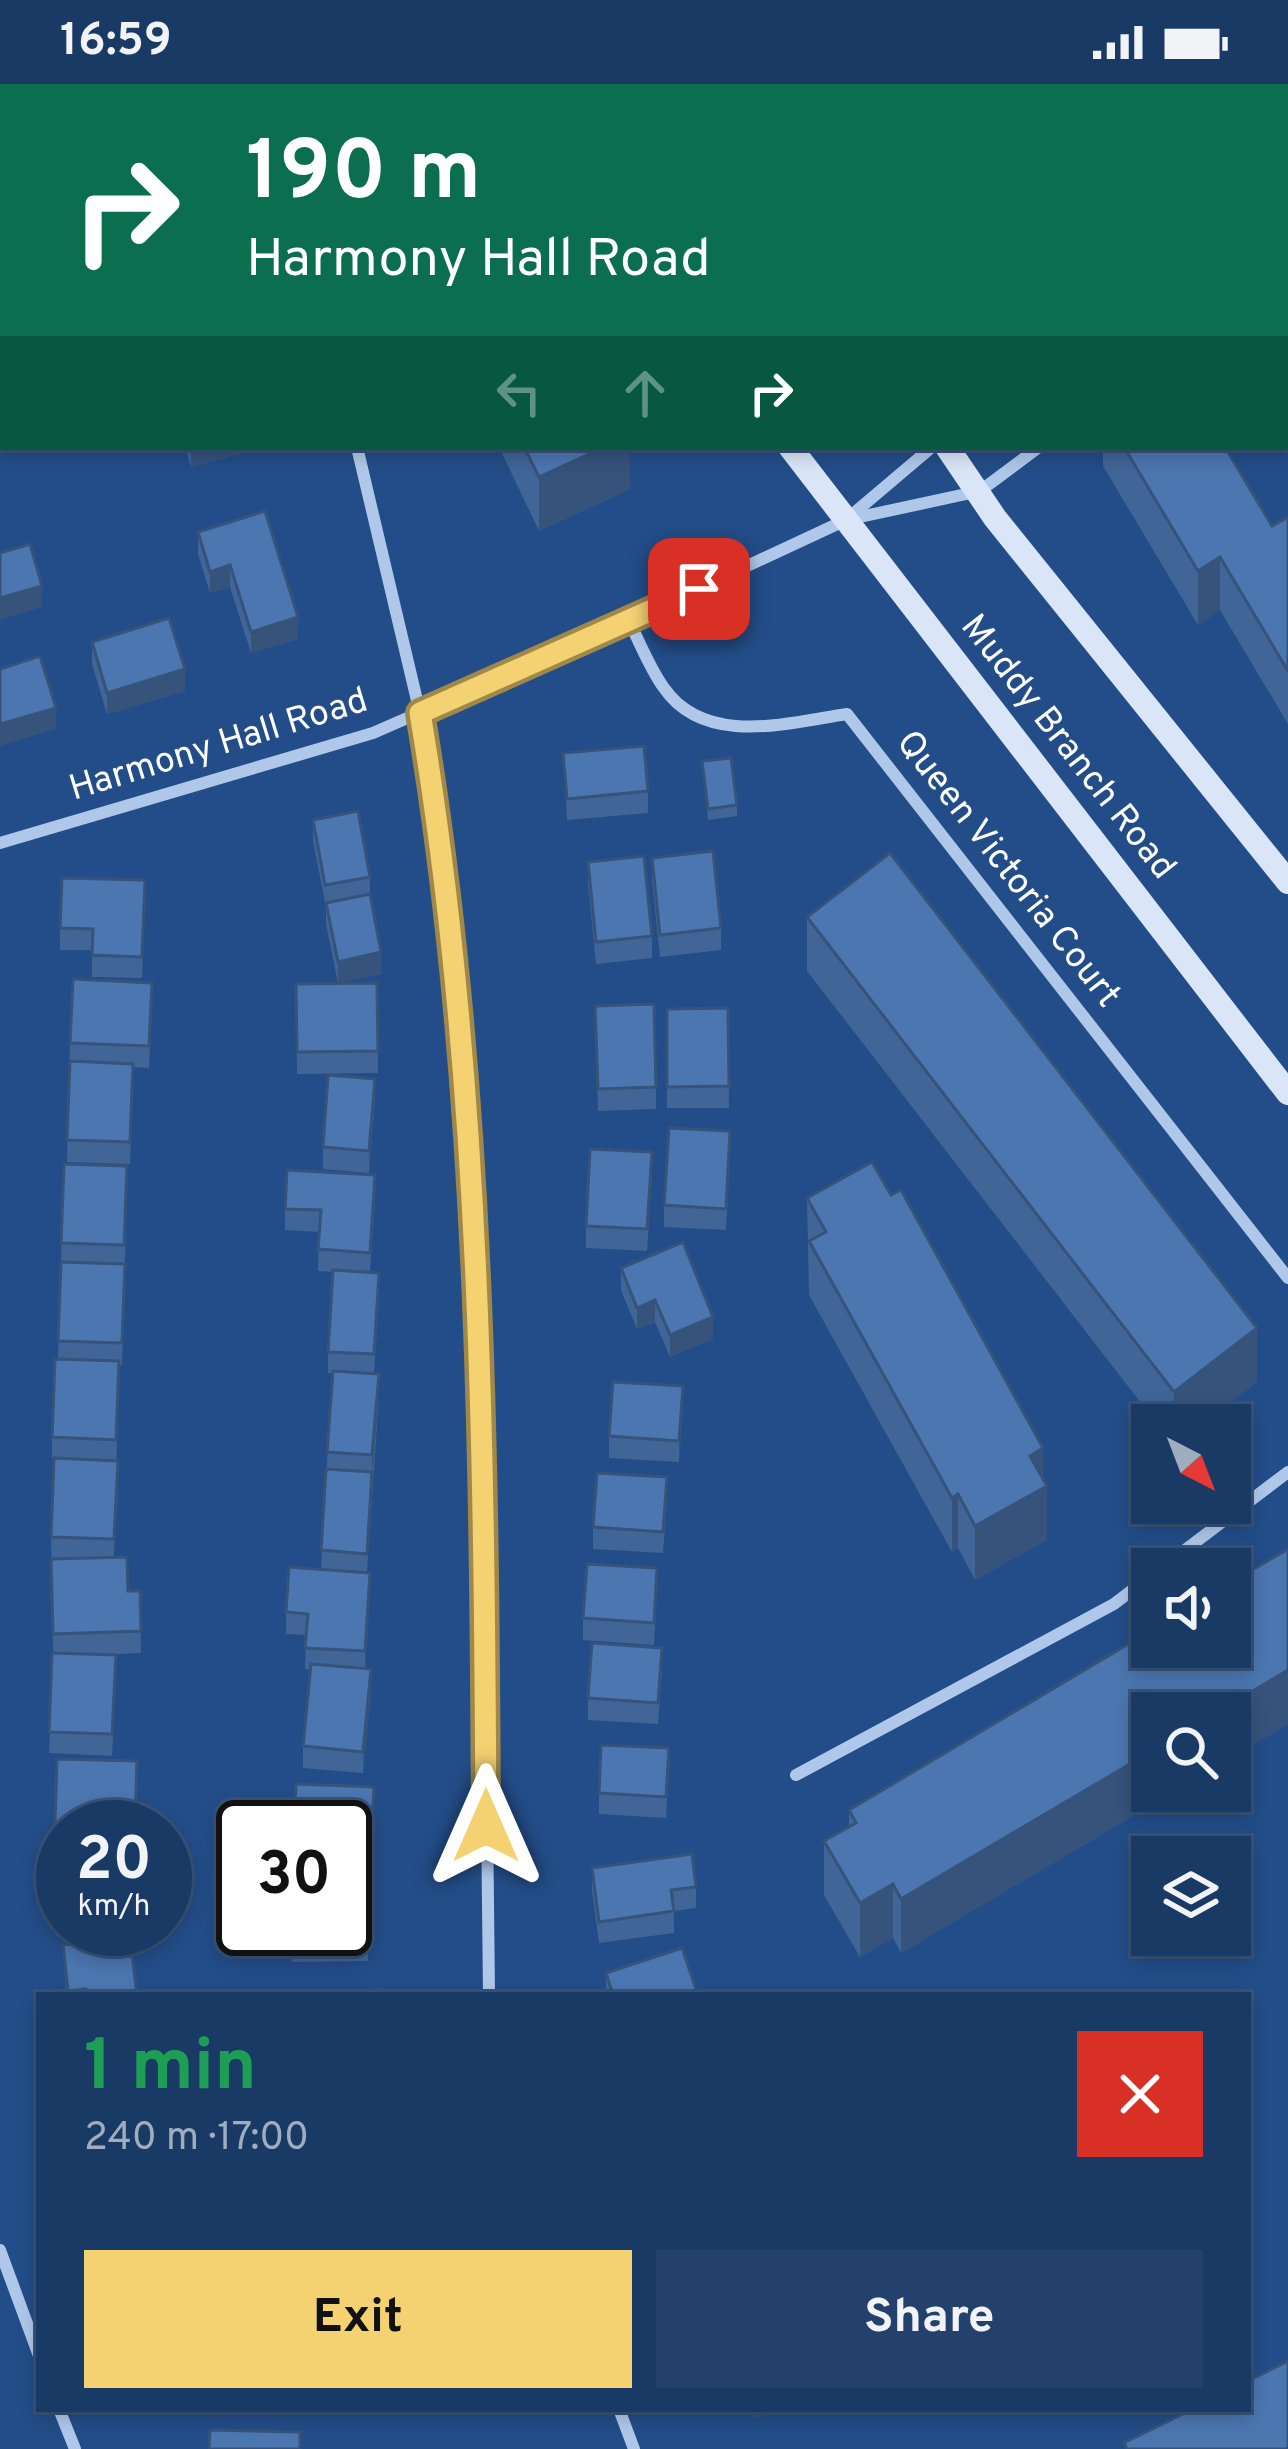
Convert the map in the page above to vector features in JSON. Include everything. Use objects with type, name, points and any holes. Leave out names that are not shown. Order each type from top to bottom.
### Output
[{"type":"main road","name":"Muddy Branch Road","points":[[792,450],[1288,1094]]},
{"type":"main road","points":[[949,450],[1044,580],[1288,882]]},
{"type":"street","points":[[358,450],[432,783],[463,1072],[483,1448],[489,1992]]},
{"type":"street","points":[[846,520],[928,450]]},
{"type":"street","points":[[846,520],[980,491],[1035,450]]},
{"type":"street","name":"Harmony Hall Road","points":[[0,843],[373,733],[629,622],[846,520]]},
{"type":"street","name":"Queen Victoria Court","points":[[629,622],[664,690],[694,718],[739,728],[848,714],[1288,1278]]},
{"type":"street","points":[[1188,1548],[1288,1472]]},
{"type":"street","points":[[796,1775],[1131,1591]]},
{"type":"street","points":[[0,2250],[36,2348]]},
{"type":"street","points":[[60,2412],[75,2449]]},
{"type":"street","points":[[620,2412],[634,2449]]},
{"type":"building","points":[[526,450],[598,450],[539,477]]},
{"type":"building","points":[[1126,450],[1227,450],[1272,526],[1288,517],[1288,671],[1220,557],[1198,571]]},
{"type":"building","points":[[265,511],[298,617],[251,632],[230,565],[210,572],[198,532]]},
{"type":"building","points":[[30,544],[42,586],[0,598],[0,553]]},
{"type":"building","points":[[169,618],[185,669],[107,693],[92,642]]},
{"type":"building","points":[[40,656],[56,708],[0,724],[0,669]]},
{"type":"building","points":[[644,746],[648,791],[567,799],[563,753]]},
{"type":"building","points":[[731,758],[737,805],[708,809],[702,761]]},
{"type":"building","points":[[358,811],[370,877],[325,885],[313,820]]},
{"type":"building","points":[[713,851],[721,928],[660,935],[652,858]]},
{"type":"building","points":[[890,853],[1257,1328],[1174,1392],[807,917]]},
{"type":"building","points":[[644,856],[652,936],[596,942],[588,862]]},
{"type":"building","points":[[62,878],[145,880],[142,957],[92,955],[93,929],[60,928]]},
{"type":"building","points":[[370,894],[381,952],[338,962],[326,903]]},
{"type":"building","points":[[73,979],[152,983],[149,1046],[70,1043]]},
{"type":"building","points":[[377,983],[378,1051],[297,1052],[296,984]]},
{"type":"building","points":[[654,1004],[656,1087],[598,1089],[595,1006]]},
{"type":"building","points":[[728,1008],[729,1086],[667,1087],[667,1009]]},
{"type":"building","points":[[70,1061],[133,1064],[130,1142],[67,1140]]},
{"type":"building","points":[[328,1075],[375,1079],[369,1151],[323,1147]]},
{"type":"building","points":[[669,1128],[730,1131],[726,1209],[664,1205]]},
{"type":"building","points":[[590,1149],[652,1152],[647,1229],[586,1226]]},
{"type":"building","points":[[872,1162],[891,1195],[901,1190],[1043,1448],[1030,1456],[1047,1486],[975,1526],[958,1494],[952,1498],[809,1241],[826,1232],[807,1198]]},
{"type":"building","points":[[64,1164],[127,1166],[124,1245],[61,1243]]},
{"type":"building","points":[[287,1170],[375,1175],[370,1253],[318,1249],[321,1210],[285,1209]]},
{"type":"building","points":[[683,1242],[713,1317],[670,1335],[655,1300],[637,1308],[621,1268]]},
{"type":"building","points":[[61,1262],[125,1264],[122,1343],[58,1341]]},
{"type":"building","points":[[333,1270],[379,1273],[374,1354],[328,1352]]},
{"type":"building","points":[[55,1359],[119,1361],[116,1440],[52,1437]]},
{"type":"building","points":[[333,1371],[379,1374],[372,1455],[327,1452]]},
{"type":"building","points":[[613,1382],[683,1386],[679,1441],[609,1436]]},
{"type":"building","points":[[54,1458],[118,1461],[114,1539],[51,1537]]},
{"type":"building","points":[[326,1469],[372,1472],[367,1554],[321,1550]]},
{"type":"building","points":[[597,1473],[667,1477],[663,1532],[593,1527]]},
{"type":"building","points":[[1288,1549],[1288,1670],[1251,1692],[1131,1692],[1131,1763],[901,1899],[893,1884],[860,1903],[824,1841],[856,1823],[849,1810],[1131,1642],[1131,1668],[1251,1668],[1251,1571]]},
{"type":"building","points":[[127,1557],[128,1591],[140,1591],[141,1631],[53,1634],[51,1559]]},
{"type":"building","points":[[587,1564],[657,1568],[654,1623],[583,1618]]},
{"type":"building","points":[[289,1567],[370,1573],[365,1651],[305,1648],[308,1614],[286,1612]]},
{"type":"building","points":[[592,1643],[662,1648],[658,1703],[588,1698]]},
{"type":"building","points":[[52,1653],[116,1655],[112,1734],[49,1732]]},
{"type":"building","points":[[311,1664],[371,1669],[363,1752],[303,1746]]},
{"type":"building","points":[[601,1745],[669,1748],[666,1797],[599,1793]]},
{"type":"building","points":[[57,1759],[137,1761],[136,1800],[56,1800]]},
{"type":"building","points":[[296,1784],[374,1787],[372,1825],[372,1800],[295,1800]]},
{"type":"building","points":[[692,1854],[696,1887],[671,1890],[674,1911],[599,1922],[592,1868]]},
{"type":"building","points":[[682,1948],[697,1992],[612,1992],[606,1973]]},
{"type":"building","points":[[64,1956],[132,1956],[137,1992],[68,1991]]},
{"type":"building","points":[[1288,2361],[1288,2449],[1127,2449],[1124,2443],[1187,2412],[1251,2412],[1251,2380]]},
{"type":"building","points":[[210,2430],[300,2432],[300,2449],[209,2449]]},
{"type":"route","points":[[486,1826],[483,1448],[463,1072],[420,713],[699,589]]}]
